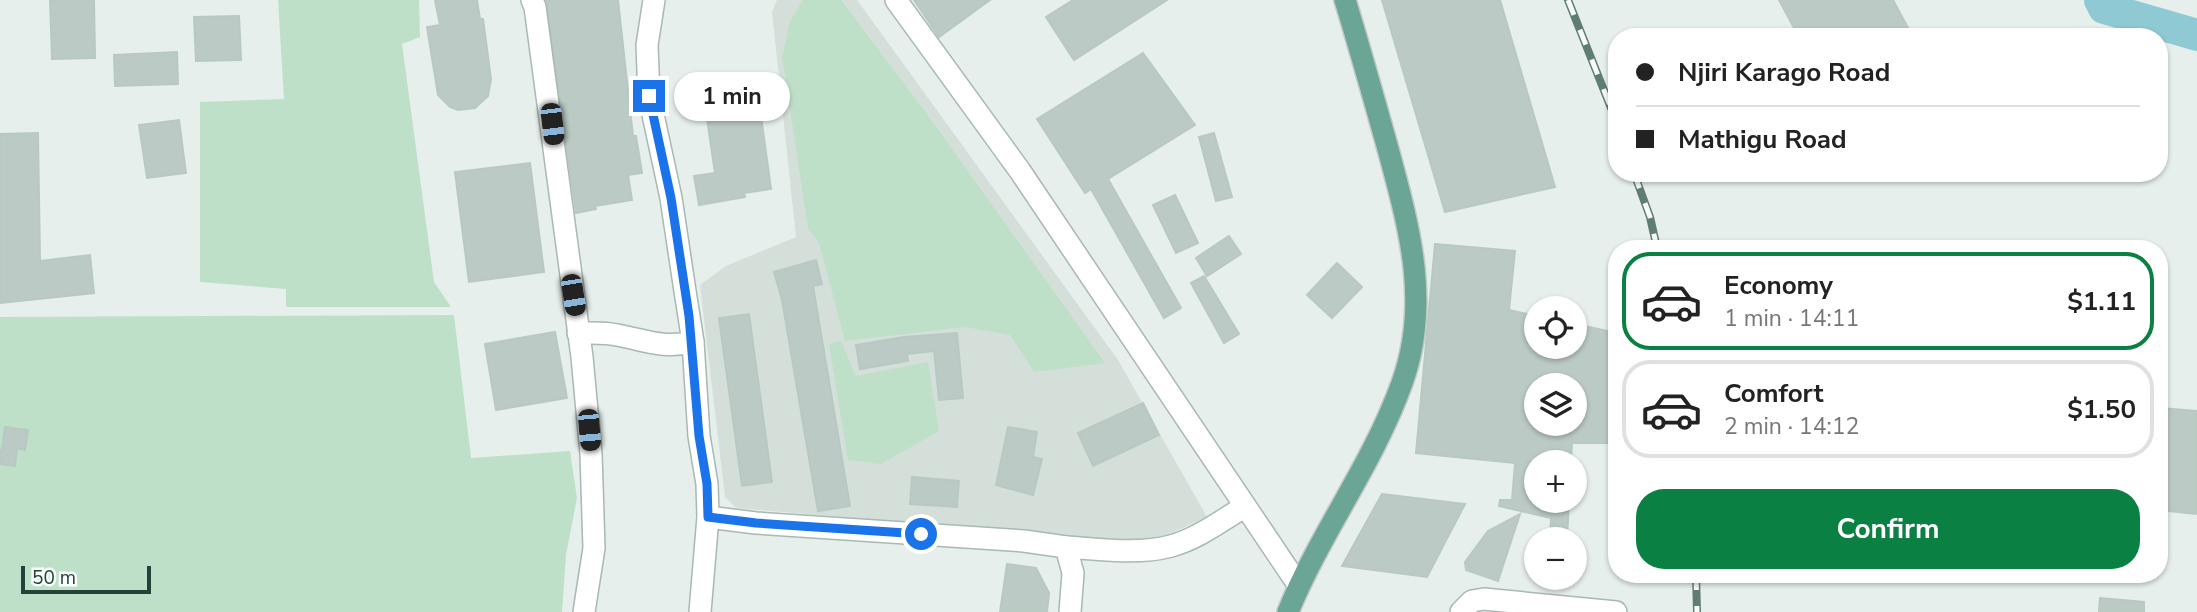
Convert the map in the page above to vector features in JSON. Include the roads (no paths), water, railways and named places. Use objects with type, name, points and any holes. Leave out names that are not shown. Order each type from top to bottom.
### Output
[{"type":"main road","points":[[1288,612],[1299,586],[1368,462],[1403,382],[1416,326],[1416,270],[1409,225],[1345,0]]},
{"type":"street","points":[[532,0],[549,98],[579,333],[591,454],[594,548],[584,612]]},
{"type":"street","points":[[654,0],[647,45],[649,96],[671,198],[693,342],[699,436],[707,484],[708,517],[700,612]]},
{"type":"street","points":[[896,0],[1020,172],[1299,586]]},
{"type":"street","points":[[579,333],[615,334],[676,346],[693,342]]},
{"type":"street","points":[[708,517],[791,526],[1128,550],[1170,547],[1199,535],[1244,507]]},
{"type":"street","points":[[1066,547],[1073,573],[1070,612]]},
{"type":"street","points":[[1461,612],[1472,601],[1484,600],[1616,612]]},
{"type":"waterway","points":[[2100,0],[2104,8],[2197,35]]},
{"type":"railway","points":[[1568,0],[1608,100]]},
{"type":"railway","points":[[1637,182],[1655,240]]},
{"type":"railway","points":[[1696,583],[1697,612]]}]
